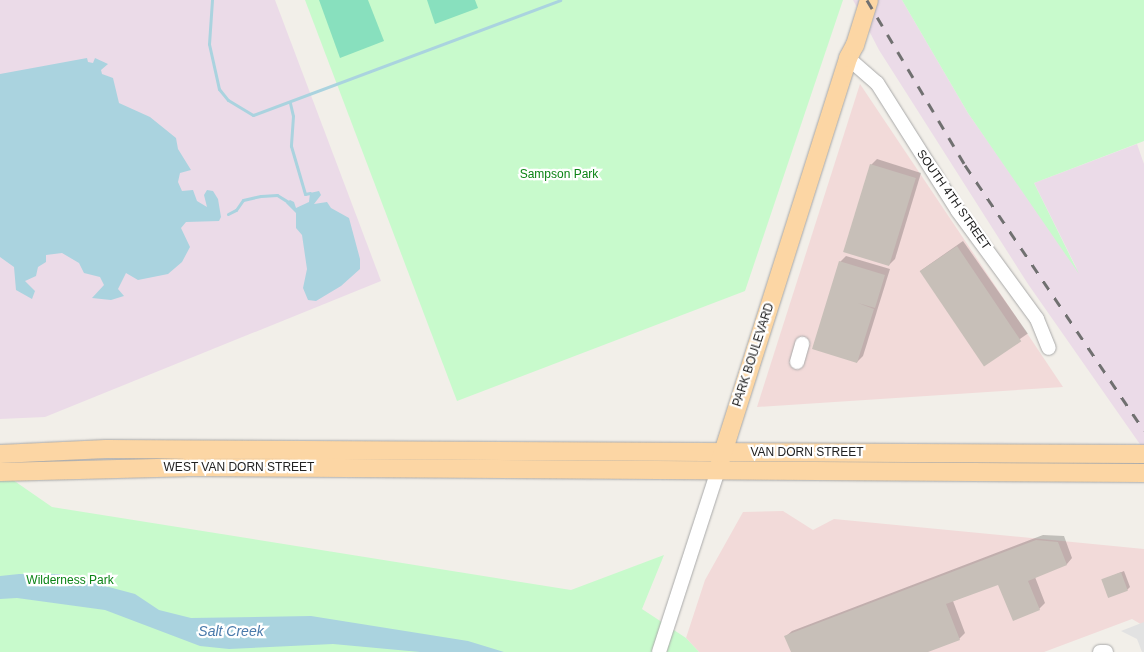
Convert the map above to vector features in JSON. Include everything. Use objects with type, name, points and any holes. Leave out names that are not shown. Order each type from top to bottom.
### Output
[{"type":"main road","name":"PARK BOULEVARD","points":[[848,58],[848,43],[860,0]]},
{"type":"main road","name":"PARK BOULEVARD","points":[[718,470],[848,58],[870,0]]},
{"type":"main road","name":"WEST VAN DORN STREET","points":[[0,454],[106,449],[470,452]]},
{"type":"main road","name":"VAN DORN STREET","points":[[470,452],[1144,454]]},
{"type":"main road","name":"WEST VAN DORN STREET","points":[[0,472],[72,468],[478,469]]},
{"type":"main road","name":"VAN DORN STREET","points":[[478,469],[1144,473]]},
{"type":"street","name":"SOUTH 4TH STREET","points":[[848,58],[877,83],[958,211],[1037,319],[1049,348]]},
{"type":"street","points":[[797,362],[802,344]]},
{"type":"street","name":"PARK BOULEVARD","points":[[659,652],[718,470]]},
{"type":"street","points":[[1100,652],[1106,652]]},
{"type":"shaded area","points":[[0,0],[275,0],[381,281],[45,417],[0,419]]},
{"type":"shaded area","points":[[853,0],[902,0],[968,113],[1077,269],[1034,183],[1137,144],[1144,164],[1144,450],[1028,284],[879,50]]},
{"type":"shaded area","points":[[860,84],[1063,387],[757,407]]},
{"type":"shaded area","points":[[783,511],[813,530],[834,519],[1144,549],[1144,626],[1132,619],[1044,652],[699,652],[686,638],[705,580],[743,512]]},
{"type":"shaded area","points":[[1144,622],[1144,652],[1142,652],[1137,639],[1121,631]]},
{"type":"green space","name":"Sampson Park","points":[[305,0],[843,0],[745,291],[457,401]]},
{"type":"green space","points":[[319,0],[368,0],[384,41],[340,58]]},
{"type":"green space","points":[[427,0],[475,0],[478,8],[435,24]]},
{"type":"green space","points":[[902,0],[1144,0],[1144,141],[1034,183],[1079,274],[968,113]]},
{"type":"green space","name":"Wilderness Park","points":[[0,471],[52,507],[571,590],[664,555],[642,609],[686,638],[699,652],[0,652]]},
{"type":"water","points":[[87,58],[88,62],[93,63],[95,58],[108,64],[101,70],[102,74],[113,78],[119,103],[150,117],[176,138],[178,149],[191,170],[180,173],[178,182],[182,191],[193,190],[197,201],[207,207],[204,195],[207,190],[213,191],[218,199],[221,217],[219,221],[186,222],[181,228],[190,247],[182,262],[168,274],[138,280],[126,273],[118,289],[124,296],[111,300],[92,298],[104,285],[100,277],[84,273],[79,263],[62,253],[46,255],[46,262],[38,267],[36,276],[25,281],[35,291],[32,299],[16,290],[14,267],[0,257],[0,74]]},
{"type":"water","points":[[319,191],[321,195],[314,204],[327,202],[331,208],[349,218],[360,259],[360,269],[341,286],[316,301],[308,300],[303,288],[307,269],[302,235],[296,228],[296,213],[286,203],[290,200],[294,202],[296,208],[309,202],[310,193]]},
{"type":"water","name":"Salt Creek","points":[[60,574],[135,594],[159,610],[191,618],[311,616],[468,641],[504,652],[420,652],[333,644],[229,649],[200,646],[105,610],[17,598],[0,599],[0,576]]},
{"type":"building","points":[[870,164],[916,178],[889,266],[843,252]]},
{"type":"building","points":[[957,246],[1021,341],[984,367],[920,271]]},
{"type":"building","points":[[839,261],[885,275],[875,308],[858,303],[874,309],[857,363],[812,349]]},
{"type":"building","points":[[1036,540],[1058,542],[1067,565],[1028,581],[1040,610],[1013,621],[998,585],[946,604],[960,640],[928,652],[791,652],[784,636]]},
{"type":"building","points":[[1121,572],[1128,591],[1108,598],[1101,579]]},
{"type":"waterway","points":[[212,0],[209,44],[219,89],[228,100],[253,115],[560,0]]},
{"type":"waterway","points":[[290,103],[293,116],[291,146],[305,194],[310,193]]},
{"type":"waterway","points":[[228,214],[236,210],[243,200],[261,196],[277,195],[288,202]]},
{"type":"railway","points":[[867,0],[965,165],[1144,430]]}]
